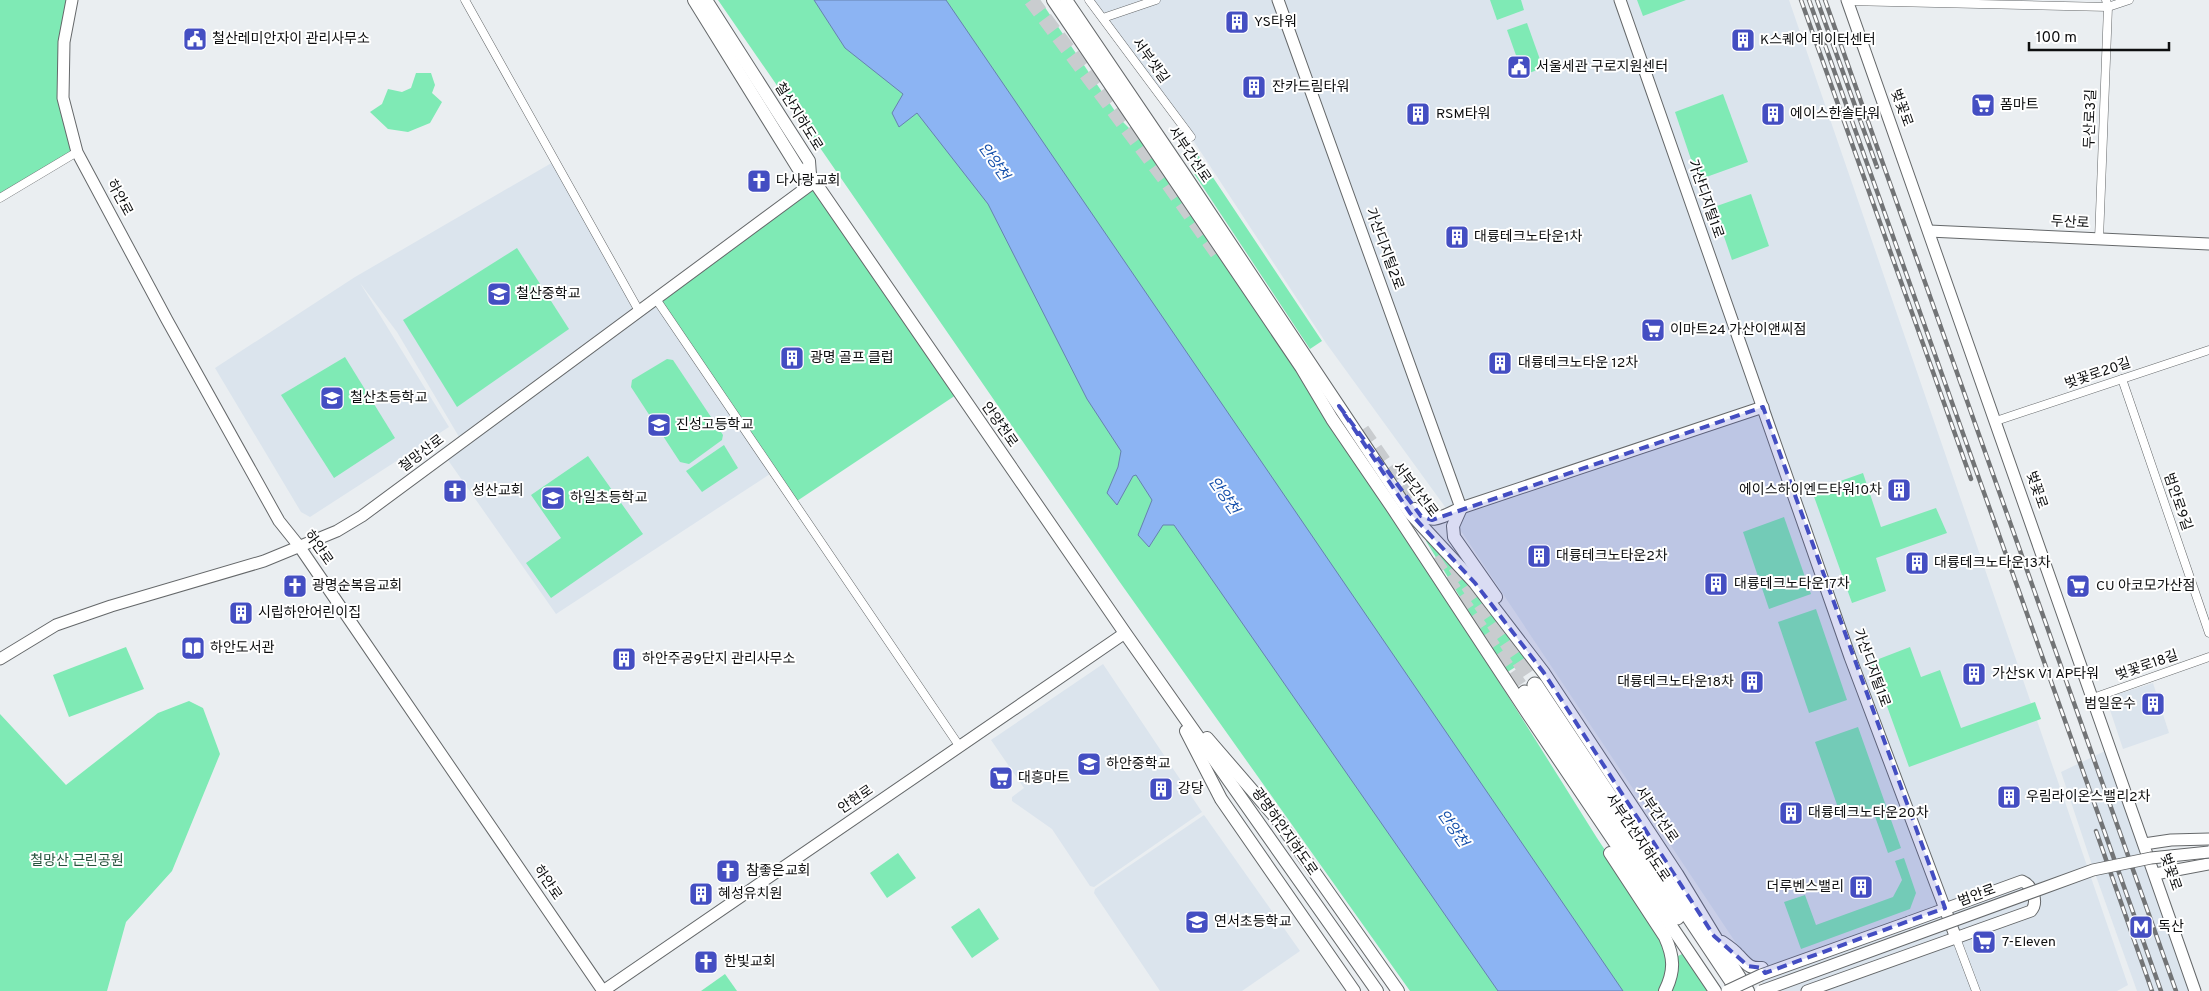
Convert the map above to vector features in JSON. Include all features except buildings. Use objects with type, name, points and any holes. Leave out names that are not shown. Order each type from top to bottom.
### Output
[{"type":"highway","name":"서부간선지하도로","points":[[1726,991],[1530,689],[1739,991]]},
{"type":"main road","name":"철산지하도로","points":[[694,0],[798,168],[812,179]]},
{"type":"main road","name":"철산지하도로","points":[[706,0],[809,161],[812,179]]},
{"type":"main road","name":"서부간선로","points":[[1053,0],[1301,367],[1332,419],[1715,991]]},
{"type":"main road","name":"서부간선로","points":[[1066,0],[1410,513],[1475,583],[1522,642],[1677,874],[1748,991]]},
{"type":"main road","name":"안양천로","points":[[812,179],[1166,691]]},
{"type":"main road","points":[[1339,406],[1366,438],[1421,516],[1432,520],[1461,508]]},
{"type":"main road","points":[[1461,508],[1453,526],[1454,537],[1498,600],[1522,642]]},
{"type":"main road","points":[[1166,691],[1221,799],[1354,991]]},
{"type":"main road","points":[[1166,691],[1277,819],[1398,991]]},
{"type":"main road","name":"광명하안지하도로","points":[[1166,691],[1377,991]]},
{"type":"main road","points":[[1528,714],[1535,731],[1665,937],[1671,950],[1673,963],[1672,974],[1665,991]]},
{"type":"main road","points":[[1714,936],[1738,955],[1748,966],[1754,969],[1762,968]]},
{"type":"street","name":"하안로","points":[[72,0],[64,42],[63,98],[77,152],[167,320],[279,521],[299,546],[603,991]]},
{"type":"street","points":[[464,0],[639,311]]},
{"type":"street","name":"서부샛길","points":[[1089,0],[1191,137]]},
{"type":"street","points":[[1103,18],[1156,0]]},
{"type":"street","name":"가산디지털2로","points":[[1278,0],[1461,508]]},
{"type":"street","name":"가산디지털1로","points":[[1620,0],[1850,657],[1956,938]]},
{"type":"street","points":[[1847,0],[2107,3],[2129,0]]},
{"type":"street","name":"벚꽃로","points":[[1847,0],[2195,991]]},
{"type":"street","name":"두산로3길","points":[[2098,239],[2107,3]]},
{"type":"street","points":[[0,198],[77,152]]},
{"type":"street","name":"철망산로","points":[[0,659],[56,625],[111,606],[264,561],[336,531],[362,516],[656,299],[812,179]]},
{"type":"street","name":"두산로","points":[[1929,231],[2209,244]]},
{"type":"street","points":[[656,299],[960,746]]},
{"type":"street","name":"벚꽃로20길","points":[[1996,422],[2209,350]]},
{"type":"street","name":"범안로9길","points":[[2122,379],[2209,633]]},
{"type":"street","points":[[1461,508],[1762,407]]},
{"type":"street","name":"안현로","points":[[603,991],[1125,633]]},
{"type":"street","name":"벚꽃로18길","points":[[2093,698],[2209,658]]},
{"type":"street","points":[[2144,844],[2171,840],[2209,838]]},
{"type":"street","name":"범안로","points":[[1761,991],[2093,870],[2151,858],[2209,852]]},
{"type":"street","points":[[2155,874],[2209,864]]},
{"type":"street","points":[[1726,991],[1761,975],[2022,881],[2030,887],[2035,900],[2034,908],[2031,911],[1807,991]]},
{"type":"street","points":[[1956,938],[1976,991]]},
{"type":"street","points":[[1762,968],[1774,991]]},
{"type":"highlighted area","points":[[1339,406],[1421,516],[1432,520],[1763,407],[1945,908],[1765,973],[1762,968],[1748,966],[1714,936],[1544,673],[1475,583],[1410,513]]},
{"type":"shaded area","points":[[1094,0],[1789,0],[2128,985],[2117,991],[1768,991],[1443,504],[1326,343],[1191,137]]},
{"type":"shaded area","points":[[555,161],[639,311],[656,299],[773,472],[556,614],[443,453],[462,442],[397,332],[360,283],[449,427],[310,517],[301,512],[215,368],[355,277]]},
{"type":"shaded area","name":"하안중학교","points":[[1103,664],[1202,812],[1094,887],[1090,886],[1052,829],[1012,801],[1012,797],[1024,788],[991,740]]},
{"type":"shaded area","points":[[2153,683],[2169,733],[2123,749],[2106,698]]},
{"type":"shaded area","points":[[2105,751],[2190,991],[2137,991],[2091,862],[2061,772]]},
{"type":"shaded area","name":"연서초등학교","points":[[1204,815],[1300,951],[1242,991],[1160,991],[1094,893],[1095,889]]},
{"type":"green space","points":[[0,0],[72,0],[63,98],[77,152],[0,198]]},
{"type":"green space","points":[[718,0],[1040,0],[1121,120],[1139,138],[1307,386],[1449,602],[1597,838],[1663,937],[1678,956],[1684,953],[1708,991],[1410,991],[1119,581]]},
{"type":"green space","points":[[1490,0],[1521,0],[1524,10],[1497,20]]},
{"type":"green space","points":[[1637,0],[1686,0],[1643,16]]},
{"type":"green space","points":[[1527,23],[1543,68],[1523,75],[1507,30]]},
{"type":"green space","points":[[416,73],[431,73],[435,85],[432,93],[442,102],[430,123],[408,132],[388,129],[370,112],[382,104],[388,89],[402,92],[411,88]]},
{"type":"green space","points":[[1723,94],[1748,162],[1698,180],[1675,112]]},
{"type":"green space","points":[[1194,149],[1322,341],[1310,349],[1191,169]]},
{"type":"green space","name":"광명 골프 클럽","points":[[814,182],[959,393],[794,503],[656,299]]},
{"type":"green space","points":[[1751,194],[1769,246],[1732,260],[1714,207]]},
{"type":"green space","points":[[517,248],[569,329],[457,407],[403,320]]},
{"type":"green space","points":[[345,357],[395,438],[334,478],[281,395]]},
{"type":"green space","points":[[667,359],[673,360],[723,435],[722,440],[689,464],[680,462],[631,387],[632,380]]},
{"type":"green space","points":[[724,445],[738,468],[702,492],[686,471]]},
{"type":"green space","points":[[588,456],[643,534],[551,598],[526,563],[561,538],[531,495]]},
{"type":"green space","points":[[1863,473],[1881,527],[1936,508],[1947,533],[1876,558],[1886,591],[1852,603],[1812,491]]},
{"type":"green space","points":[[1784,517],[1811,594],[1769,609],[1743,532]]},
{"type":"green space","points":[[1428,540],[1450,562],[1528,659],[1506,673],[1426,541]]},
{"type":"green space","points":[[1816,609],[1847,700],[1809,713],[1778,622]]},
{"type":"green space","points":[[126,647],[144,689],[69,717],[53,675]]},
{"type":"green space","points":[[1910,647],[1921,677],[1940,670],[1961,728],[2035,702],[2041,719],[1909,767],[1871,662]]},
{"type":"green space","name":"철망산 근린공원","points":[[189,701],[203,708],[220,754],[172,871],[126,922],[107,991],[0,991],[0,714],[66,785],[158,713]]},
{"type":"green space","points":[[1858,727],[1901,848],[1888,853],[1872,808],[1842,819],[1815,742]]},
{"type":"green space","points":[[898,853],[916,878],[887,898],[870,873]]},
{"type":"green space","points":[[1904,858],[1916,893],[1910,909],[1801,949],[1784,902],[1805,895],[1816,925],[1893,897],[1902,880],[1895,861]]},
{"type":"green space","points":[[979,908],[999,939],[972,958],[951,927]]},
{"type":"green space","points":[[725,974],[737,991],[701,991]]},
{"type":"water","name":"안양천","points":[[814,0],[946,0],[1623,991],[1498,991],[1174,525],[1163,525],[1149,547],[1138,535],[1152,500],[1136,475],[1133,476],[1117,505],[1107,493],[1118,467],[1121,451],[1087,399],[988,204],[917,113],[899,127],[892,113],[903,94],[845,48]]},
{"type":"tunnel","points":[[1031,0],[1165,179],[1220,257]]},
{"type":"tunnel","points":[[1362,430],[1424,520]]},
{"type":"tunnel","points":[[1433,559],[1525,693]]},
{"type":"tunnel","points":[[1455,566],[1535,685]]},
{"type":"railway","points":[[1801,0],[1971,479]]},
{"type":"railway","points":[[1809,0],[2161,991]]},
{"type":"railway","points":[[1817,0],[1877,167]]},
{"type":"railway","points":[[1825,0],[2176,991]]},
{"type":"railway","points":[[2096,831],[2152,991]]},
{"type":"place","name":"YS타워","points":[[1237,22]]},
{"type":"place","name":"철산레미안자이 관리사무소","points":[[195,39]]},
{"type":"place","name":"K스퀘어 데이터센터","points":[[1743,40]]},
{"type":"place","name":"서울세관 구로지원센터","points":[[1519,67]]},
{"type":"place","name":"잔카드림타워","points":[[1254,87]]},
{"type":"place","name":"폼마트","points":[[1983,105]]},
{"type":"place","name":"RSM타워","points":[[1418,114]]},
{"type":"place","name":"에이스한솔타워","points":[[1773,114]]},
{"type":"place","name":"다사랑교회","points":[[759,181]]},
{"type":"place","name":"대륭테크노타운1차","points":[[1457,237]]},
{"type":"place","name":"철산중학교","points":[[499,294]]},
{"type":"place","name":"이마트24 가산이앤씨점","points":[[1653,330]]},
{"type":"place","name":"광명 골프 클럽","points":[[792,358]]},
{"type":"place","name":"대륭테크노타운 12차","points":[[1500,363]]},
{"type":"place","name":"철산초등학교","points":[[332,398]]},
{"type":"place","name":"진성고등학교","points":[[659,425]]},
{"type":"place","name":"에이스하이엔드타워10차","points":[[1899,490]]},
{"type":"place","name":"성산교회","points":[[455,491]]},
{"type":"place","name":"하일초등학교","points":[[553,498]]},
{"type":"place","name":"대륭테크노타운2차","points":[[1539,556]]},
{"type":"place","name":"대륭테크노타운13차","points":[[1917,563]]},
{"type":"place","name":"대륭테크노타운17차","points":[[1716,584]]},
{"type":"place","name":"광명순복음교회","points":[[295,586]]},
{"type":"place","name":"CU 아코모가산점","points":[[2078,586]]},
{"type":"place","name":"시립하안어린이집","points":[[241,613]]},
{"type":"place","name":"하안도서관","points":[[193,648]]},
{"type":"place","name":"하안주공9단지 관리사무소","points":[[624,659]]},
{"type":"place","name":"가산SK V1 AP타워","points":[[1974,674]]},
{"type":"place","name":"대륭테크노타운18차","points":[[1752,682]]},
{"type":"place","name":"범일운수","points":[[2153,704]]},
{"type":"place","name":"하안중학교","points":[[1089,764]]},
{"type":"place","name":"대흥마트","points":[[1001,778]]},
{"type":"place","name":"강당","points":[[1161,789]]},
{"type":"place","name":"우림라이온스밸리2차","points":[[2009,797]]},
{"type":"place","name":"대륭테크노타운20차","points":[[1791,813]]},
{"type":"place","name":"참좋은교회","points":[[728,871]]},
{"type":"place","name":"더루벤스밸리","points":[[1861,887]]},
{"type":"place","name":"혜성유치원","points":[[701,894]]},
{"type":"place","name":"연서초등학교","points":[[1197,922]]},
{"type":"place","name":"독산","points":[[2141,927]]},
{"type":"place","name":"7-Eleven","points":[[1984,942]]},
{"type":"place","name":"한빛교회","points":[[706,962]]}]
